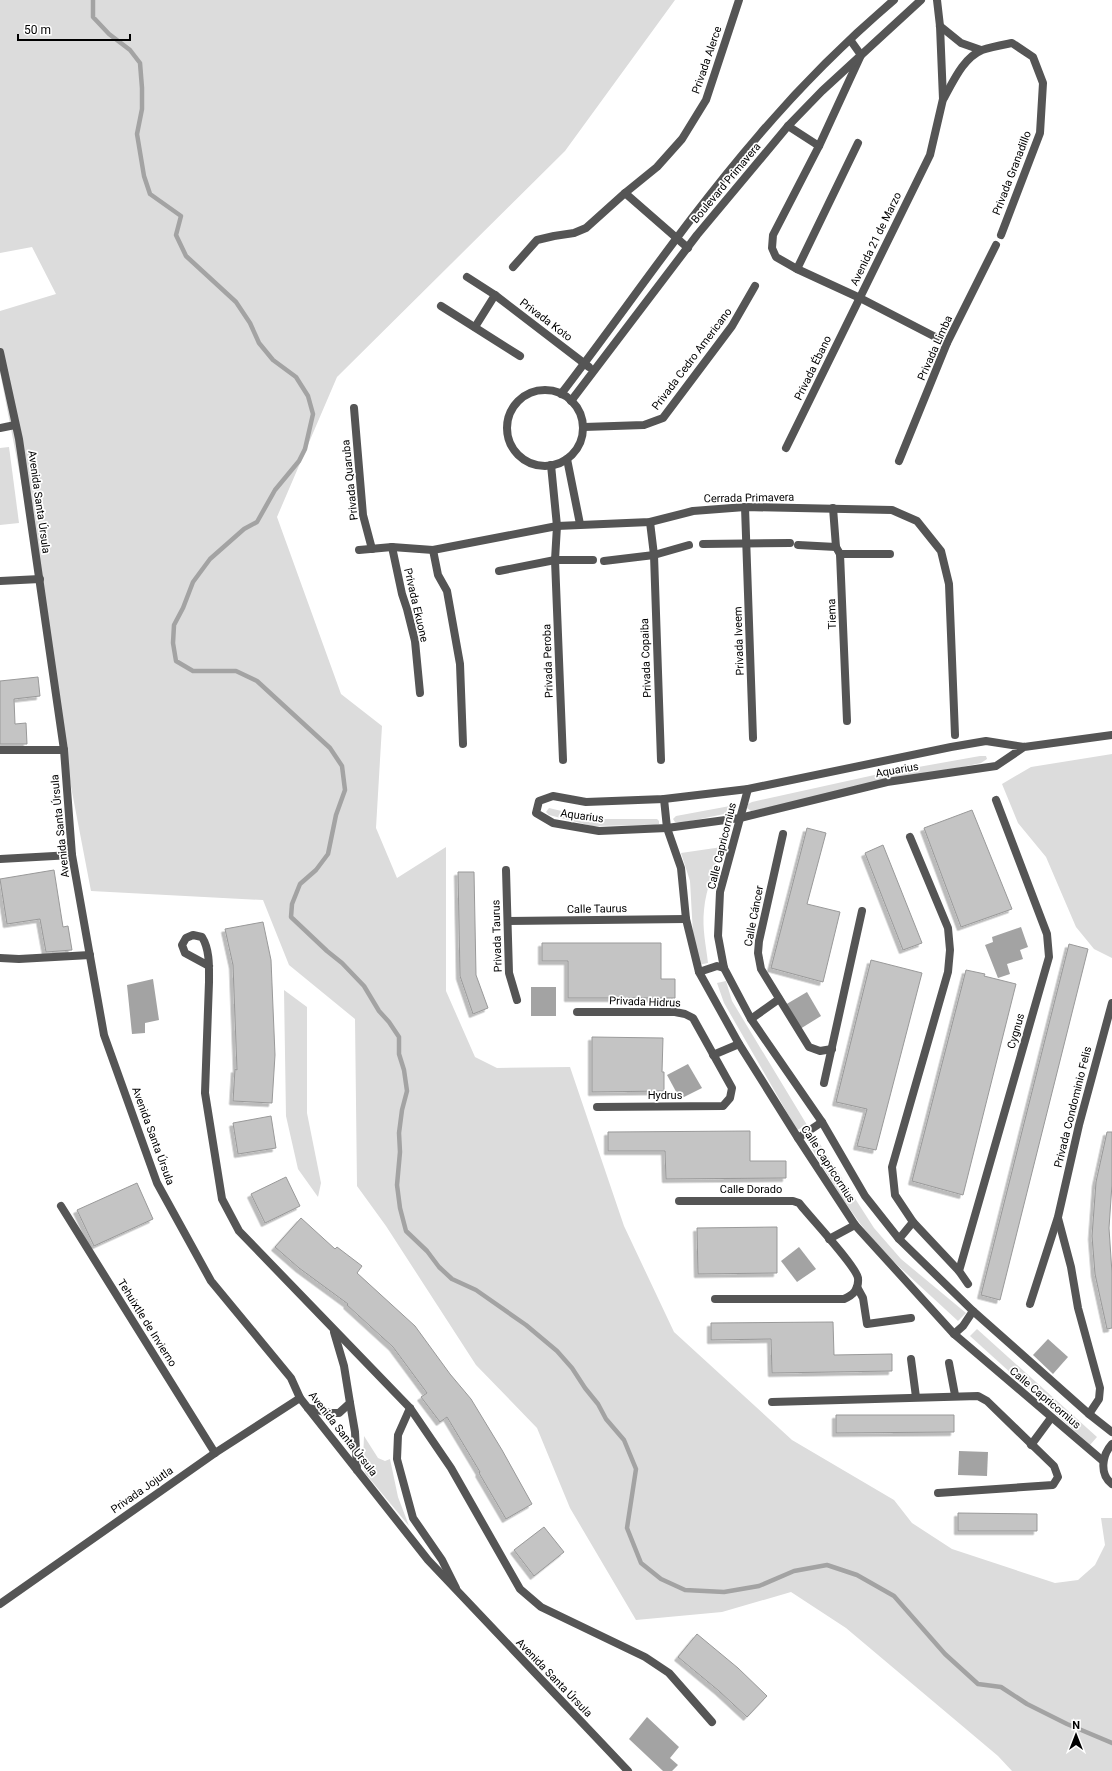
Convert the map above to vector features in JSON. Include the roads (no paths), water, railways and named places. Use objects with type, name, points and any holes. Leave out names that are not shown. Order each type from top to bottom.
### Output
[{"type":"street","name":"Privada Alerce","points":[[513,267],[537,240],[574,233],[586,228],[657,167],[682,139],[706,100],[739,0]]},
{"type":"street","name":"Boulevard Primavera","points":[[561,394],[585,364],[677,237],[759,135],[814,75],[894,0]]},
{"type":"street","name":"Boulevard Primavera","points":[[570,401],[688,248],[788,126],[822,91],[920,0]]},
{"type":"street","name":"Avenida 21 de Marzo","points":[[861,55],[819,146],[773,235],[772,248],[776,257],[797,269],[860,298],[930,155],[943,99],[940,26],[936,0]]},
{"type":"street","points":[[940,26],[961,42],[981,50]]},
{"type":"street","points":[[851,40],[861,55]]},
{"type":"street","name":"Privada Granadillo","points":[[981,50],[1012,43],[1033,57],[1043,83],[1040,133],[1001,234]]},
{"type":"street","points":[[943,99],[959,72],[970,58],[981,50]]},
{"type":"street","points":[[788,126],[819,146]]},
{"type":"street","points":[[797,269],[858,143]]},
{"type":"street","points":[[625,193],[688,248]]},
{"type":"street","name":"Privada Limba","points":[[899,462],[947,343],[996,245]]},
{"type":"street","name":"Privada Koto","points":[[467,277],[495,295],[594,370]]},
{"type":"street","name":"Privada Cedro Americano","points":[[584,427],[644,425],[663,418],[732,326],[755,286]]},
{"type":"street","points":[[475,327],[495,295]]},
{"type":"street","points":[[860,298],[947,343]]},
{"type":"street","name":"Privada Ébano","points":[[786,448],[860,298]]},
{"type":"street","points":[[441,306],[520,356]]},
{"type":"street","name":"Avenida Santa Úrsula","points":[[0,352],[16,425],[40,580],[64,750],[72,855],[104,1035],[157,1183],[211,1281],[291,1378],[300,1398],[428,1560],[481,1618],[628,1771]]},
{"type":"street","points":[[538,391],[552,391],[561,394],[577,408],[584,427],[582,439],[574,453],[562,463],[546,466],[530,463],[517,453],[509,439],[508,423],[514,408],[520,400],[529,394],[538,391]]},
{"type":"street","name":"Privada Quaruba","points":[[354,408],[363,515],[372,549]]},
{"type":"street","points":[[0,428],[16,425]]},
{"type":"street","points":[[566,459],[580,524]]},
{"type":"street","points":[[551,465],[557,526]]},
{"type":"street","name":"Cerrada Primavera","points":[[359,550],[392,547],[433,550],[557,526],[650,522],[693,511],[745,507],[892,510],[917,521],[941,551],[949,584],[955,735]]},
{"type":"street","name":"Privada Iveem","points":[[745,507],[753,738]]},
{"type":"street","name":"Tiema","points":[[833,508],[838,550],[847,721]]},
{"type":"street","name":"Privada Copaiba","points":[[650,522],[654,555],[660,760]]},
{"type":"street","name":"Privada Peroba","points":[[557,526],[555,560],[563,760]]},
{"type":"street","points":[[703,544],[794,544],[838,550],[890,554]]},
{"type":"street","points":[[604,561],[654,555],[688,545]]},
{"type":"street","name":"Privada Ekuone","points":[[392,547],[402,594],[415,641],[420,693]]},
{"type":"street","points":[[433,550],[438,575],[447,591],[460,664],[463,744]]},
{"type":"street","points":[[499,571],[555,560],[593,560]]},
{"type":"street","points":[[0,581],[40,580]]},
{"type":"street","name":"Aquarius","points":[[1024,747],[996,766],[887,782],[740,818],[667,828],[599,831],[553,823],[536,813],[539,801],[553,796],[586,802],[664,800],[748,789],[986,741],[1024,747],[1112,734]]},
{"type":"street","points":[[0,750],[64,750]]},
{"type":"street","name":"Calle Capricornius","points":[[748,789],[720,892],[718,936],[724,968],[751,1019],[822,1122],[865,1196],[899,1239],[973,1312],[1089,1414],[1112,1432]]},
{"type":"street","name":"Calle Capricornius","points":[[664,800],[667,828],[682,868],[686,918],[699,972],[739,1044],[855,1225],[954,1334],[1103,1461]]},
{"type":"street","name":"Cygnus","points":[[959,1271],[1048,957],[1047,934],[996,800]]},
{"type":"street","name":"Calle Cáncer","points":[[783,834],[759,941],[758,953],[761,969],[809,1047],[820,1051],[832,1049]]},
{"type":"street","points":[[910,837],[948,928],[950,950],[948,972],[892,1167],[895,1195],[913,1222],[959,1271],[968,1284]]},
{"type":"street","points":[[0,859],[72,855]]},
{"type":"street","name":"Privada Taurus","points":[[506,870],[509,973],[517,1000]]},
{"type":"street","points":[[824,1083],[862,911]]},
{"type":"street","name":"Calle Taurus","points":[[508,921],[686,918]]},
{"type":"street","points":[[0,958],[19,959],[90,955]]},
{"type":"street","points":[[209,966],[205,1093],[222,1199],[239,1231],[410,1408],[451,1468],[520,1589],[541,1607],[645,1657],[669,1672],[712,1722]]},
{"type":"street","points":[[699,972],[717,966],[724,968]]},
{"type":"street","points":[[751,1019],[780,999]]},
{"type":"street","name":"Privada Condominio Felis","points":[[1030,1304],[1058,1217],[1079,1125],[1112,1003]]},
{"type":"street","name":"Privada Hidrus","points":[[577,1012],[675,1012],[692,1018],[732,1088],[730,1098]]},
{"type":"street","points":[[713,1055],[739,1044]]},
{"type":"street","name":"Hydrus","points":[[597,1107],[723,1106],[730,1098]]},
{"type":"street","points":[[798,1138],[822,1122]]},
{"type":"street","name":"Calle Dorado","points":[[679,1201],[793,1201],[799,1203],[855,1269],[858,1278],[858,1287],[863,1298],[867,1324],[911,1318]]},
{"type":"street","name":"Tehuixtle de Invierno","points":[[61,1206],[215,1452]]},
{"type":"street","name":"Privada Condominio Felis","points":[[1058,1217],[1071,1267],[1078,1308],[1100,1388],[1099,1399],[1089,1414]]},
{"type":"street","points":[[899,1239],[913,1222]]},
{"type":"street","points":[[829,1239],[855,1225]]},
{"type":"street","points":[[715,1299],[844,1299],[854,1295],[858,1287]]},
{"type":"street","points":[[954,1334],[964,1326],[973,1312]]},
{"type":"street","points":[[334,1330],[344,1366],[355,1432],[357,1470]]},
{"type":"street","points":[[911,1360],[916,1397]]},
{"type":"street","points":[[949,1363],[954,1395]]},
{"type":"street","points":[[772,1402],[954,1395],[978,1396],[987,1401],[1054,1466],[1058,1477],[1052,1485],[938,1493]]},
{"type":"street","name":"Privada Jojutla","points":[[0,1604],[215,1452],[300,1398]]},
{"type":"street","points":[[308,1408],[330,1413],[339,1413],[350,1403]]},
{"type":"street","points":[[410,1408],[398,1435],[397,1456],[399,1466],[413,1518],[442,1560],[458,1592]]},
{"type":"street","points":[[1031,1445],[1051,1418]]},
{"type":"street","points":[[1112,1444],[1107,1450],[1103,1461],[1104,1472],[1112,1484]]},
{"type":"waterway","points":[[93,0],[93,17],[109,34],[130,50],[140,63],[142,109],[137,134],[144,176],[150,194],[181,216],[176,235],[186,256],[236,302],[250,323],[259,343],[273,360],[296,377],[308,396],[313,414],[305,449],[299,461],[275,490],[257,522],[244,529],[210,559],[193,582],[183,608],[174,625],[173,643],[176,661],[193,671],[236,671],[257,681],[330,748],[342,766],[345,790],[336,815],[328,854],[316,870],[300,884],[292,904],[291,917],[342,963],[364,986],[379,1011],[389,1022],[399,1037],[399,1054],[404,1070],[407,1091],[402,1110],[399,1133],[400,1152],[397,1185],[400,1208],[406,1231],[427,1251],[439,1267],[452,1279],[476,1290],[526,1325],[557,1351],[572,1368],[598,1404],[606,1419],[624,1440],[636,1469],[627,1528],[641,1563],[661,1579],[685,1590],[724,1592],[759,1586],[794,1571],[827,1565],[857,1575],[894,1596],[945,1654],[978,1684],[1001,1687],[1027,1704],[1067,1724],[1112,1743]]}]
